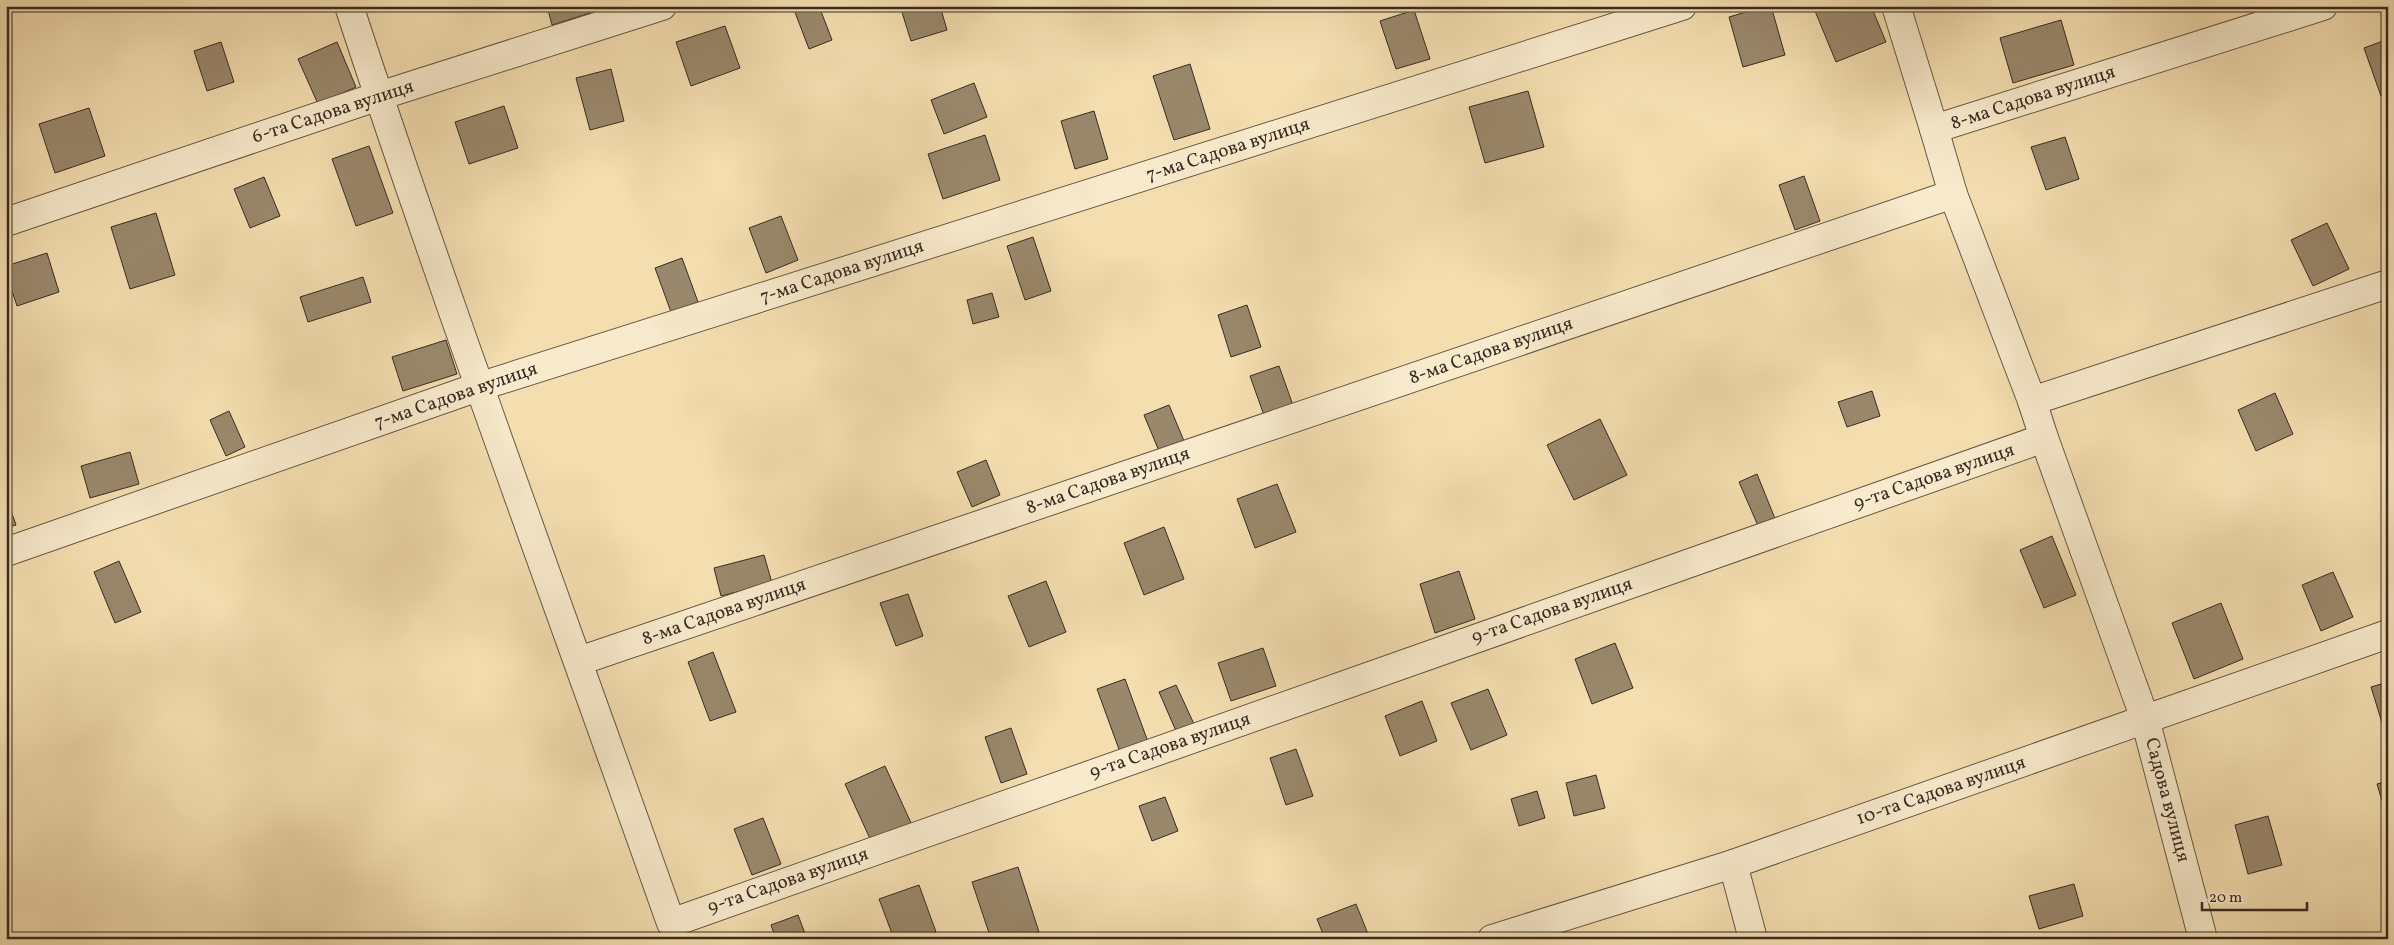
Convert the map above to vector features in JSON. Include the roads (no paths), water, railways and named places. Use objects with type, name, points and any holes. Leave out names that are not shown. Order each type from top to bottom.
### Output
[{"type":"street","points":[[349,6],[478,387],[579,661]]},
{"type":"street","name":"6-та Садова вулиця","points":[[6,222],[379,96],[662,6]]},
{"type":"street","name":"7-ма Садова вулиця","points":[[6,552],[478,387],[1682,6]]},
{"type":"street","points":[[1896,6],[1934,129]]},
{"type":"street","name":"8-ма Садова вулиця","points":[[579,661],[1953,194],[1934,129],[2322,6]]},
{"type":"street","points":[[1953,194],[2032,401],[2044,438]]},
{"type":"street","points":[[2032,401],[2388,284]]},
{"type":"street","name":"9-та Садова вулиця","points":[[579,661],[671,923],[2044,438]]},
{"type":"street","name":"Садова вулиця","points":[[2044,438],[2145,719],[2203,939]]},
{"type":"street","name":"10-та Садова вулиця","points":[[1492,939],[1733,864],[2388,634]]},
{"type":"street","points":[[1733,864],[1753,939]]}]
